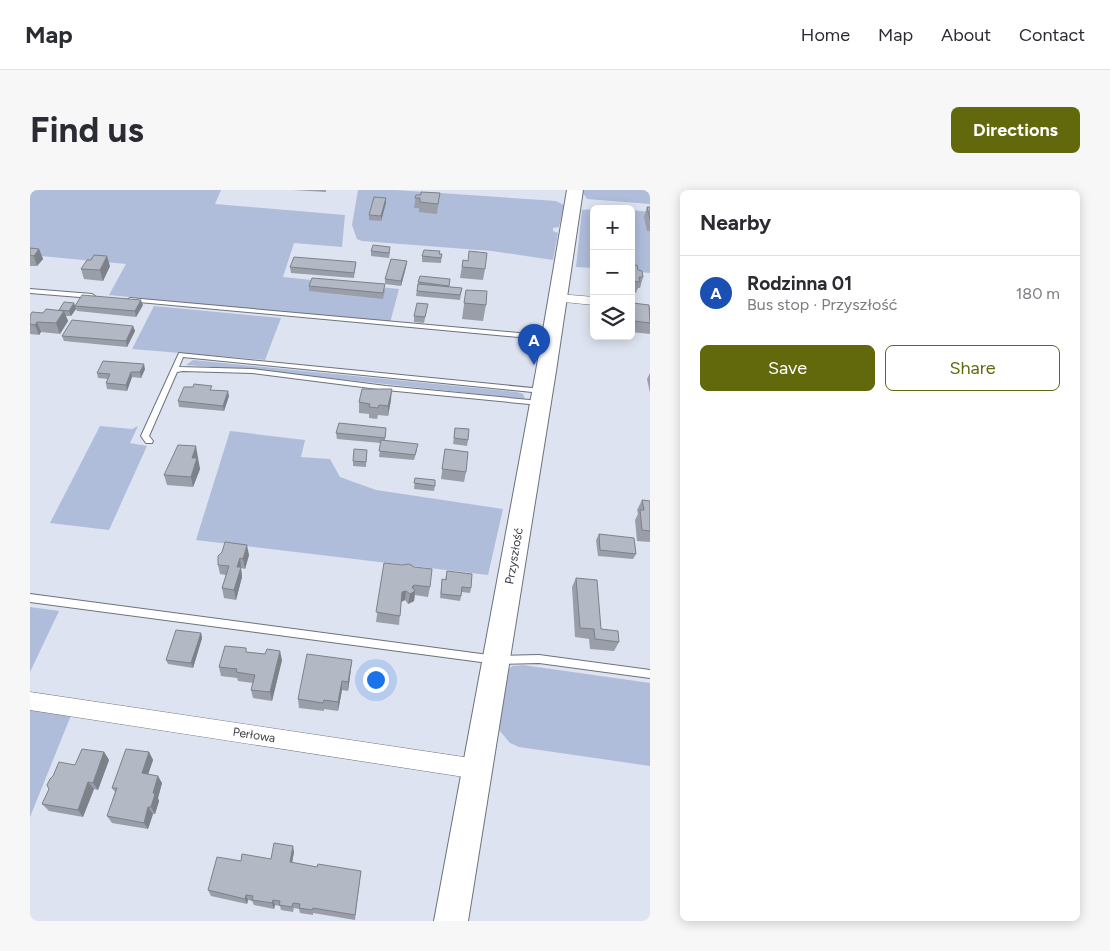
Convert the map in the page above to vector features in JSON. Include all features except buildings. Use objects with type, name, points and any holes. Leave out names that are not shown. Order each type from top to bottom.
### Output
[{"type":"street","name":"Przyszłość","points":[[451,921],[575,190]]},
{"type":"street","points":[[558,298],[590,301]]},
{"type":"street","name":"Perłowa","points":[[30,701],[477,769]]},
{"type":"lane","points":[[30,290],[98,297]]},
{"type":"lane","points":[[118,299],[550,338]]},
{"type":"lane","points":[[149,441],[145,436],[181,356],[541,397]]},
{"type":"lane","points":[[174,370],[252,372],[386,388],[541,397]]},
{"type":"lane","points":[[30,598],[496,660],[539,659],[650,674]]},
{"type":"shaded area","points":[[30,190],[221,190],[215,204],[345,215],[342,247],[294,243],[283,277],[399,289],[390,323],[109,295],[126,264],[30,255]]},
{"type":"shaded area","points":[[358,190],[395,190],[556,201],[564,205],[559,227],[553,228],[553,231],[558,233],[553,260],[492,251],[362,241],[357,239],[352,225]]},
{"type":"shaded area","points":[[584,190],[650,190],[650,204],[587,199],[583,193]]},
{"type":"shaded area","points":[[590,209],[590,268],[576,267],[582,210]]},
{"type":"shaded area","points":[[635,210],[650,212],[647,231],[650,231],[650,273],[635,271]]},
{"type":"shaded area","points":[[154,306],[281,318],[265,360],[132,349]]},
{"type":"shaded area","points":[[193,360],[517,392],[523,394],[525,399],[253,370],[186,365]]},
{"type":"shaded area","points":[[100,426],[132,429],[138,426],[130,443],[147,446],[109,530],[50,523]]},
{"type":"shaded area","points":[[230,431],[305,440],[301,457],[330,459],[340,477],[376,490],[503,509],[488,575],[196,540]]},
{"type":"shaded area","points":[[30,607],[59,611],[30,672]]},
{"type":"shaded area","points":[[523,665],[650,683],[650,766],[519,747],[510,743],[499,730],[509,669],[512,666]]},
{"type":"shaded area","points":[[30,707],[72,713],[30,817]]},
{"type":"place","name":"Rodzinna 01","points":[[534,365]]}]
